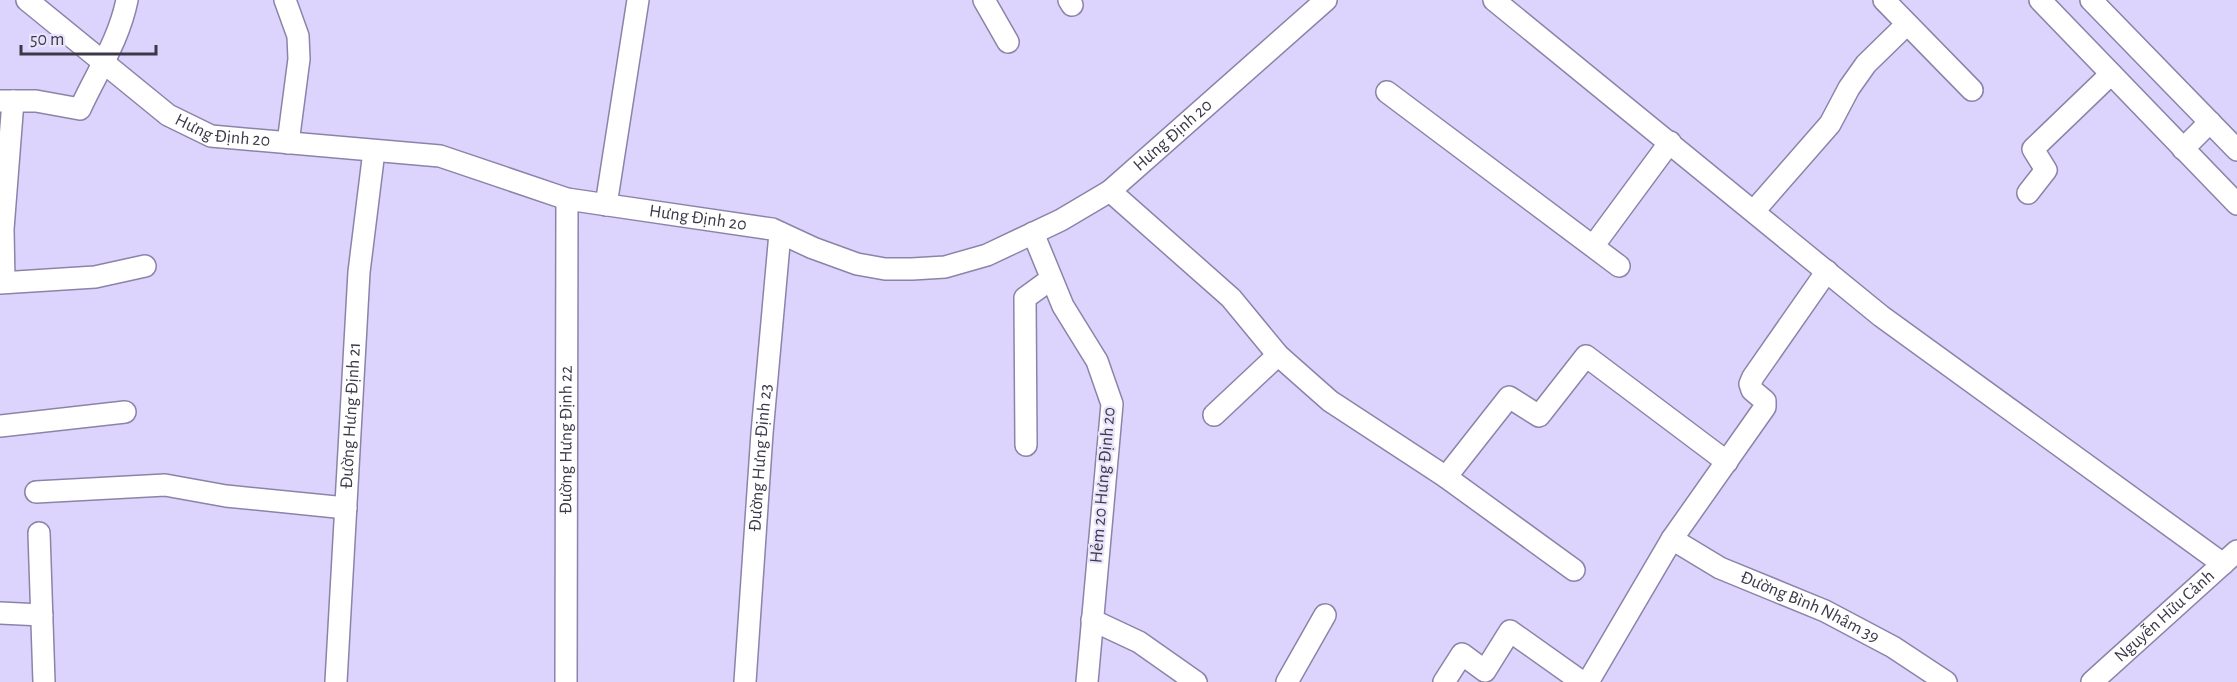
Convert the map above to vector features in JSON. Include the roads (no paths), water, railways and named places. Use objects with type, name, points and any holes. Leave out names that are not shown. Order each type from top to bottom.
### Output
[{"type":"street","points":[[127,0],[113,48],[102,61],[80,109],[36,101],[6,101],[2,283],[95,277],[145,266]]},
{"type":"street","points":[[285,0],[298,36],[299,59],[288,143]]},
{"type":"street","points":[[606,205],[638,0]]},
{"type":"street","points":[[984,0],[1008,42]]},
{"type":"street","name":"Hưng Định 20","points":[[34,2],[168,115],[211,136],[440,156],[567,199],[772,229],[856,264],[903,269],[945,267],[987,255],[1110,191],[1326,0]]},
{"type":"street","points":[[1494,0],[1881,316],[2230,558]]},
{"type":"street","points":[[1884,0],[1972,90]]},
{"type":"street","points":[[2091,0],[2237,150]]},
{"type":"street","points":[[2049,3],[2111,74],[2237,204]]},
{"type":"street","points":[[1754,211],[1830,124],[1849,88],[1866,64],[1907,24]]},
{"type":"street","points":[[2028,193],[2046,170],[2033,149],[2111,74]]},
{"type":"street","points":[[1387,92],[1619,266]]},
{"type":"street","points":[[2183,149],[2210,122]]},
{"type":"street","points":[[1594,245],[1670,142]]},
{"type":"street","name":"Đường Hưng Định 21","points":[[336,682],[359,272],[374,151]]},
{"type":"street","points":[[1110,191],[1231,298],[1278,355],[1330,401],[1446,477],[1574,570]]},
{"type":"street","name":"Đường Hưng Định 22","points":[[566,682],[567,199]]},
{"type":"street","name":"Đường Hưng Định 23","points":[[745,682],[762,433],[780,233]]},
{"type":"street","name":"Hẻm 20 Hưng Định 20","points":[[1033,233],[1063,306],[1097,361],[1112,404],[1087,682]]},
{"type":"street","points":[[1444,682],[1462,654],[1485,670],[1510,631],[1578,681],[1672,539],[1765,407],[1765,401],[1752,390],[1750,384],[1753,377],[1827,271]]},
{"type":"street","points":[[1026,445],[1025,298],[1051,279]]},
{"type":"street","points":[[1214,415],[1278,355]]},
{"type":"street","points":[[1446,477],[1509,397],[1539,416],[1586,356],[1727,462]]},
{"type":"street","points":[[0,426],[125,412]]},
{"type":"street","points":[[36,492],[165,485],[226,496],[346,508]]},
{"type":"street","points":[[39,533],[44,682]]},
{"type":"street","name":"Đường Bình Nhâm 39","points":[[1672,539],[1720,568],[1825,611],[1893,647],[1946,682]]},
{"type":"street","name":"Nguyễn Hữu Cảnh","points":[[2092,682],[2230,558]]},
{"type":"street","points":[[0,613],[42,615]]},
{"type":"street","points":[[1287,682],[1325,615]]},
{"type":"street","points":[[1092,620],[1139,642],[1196,682]]}]
